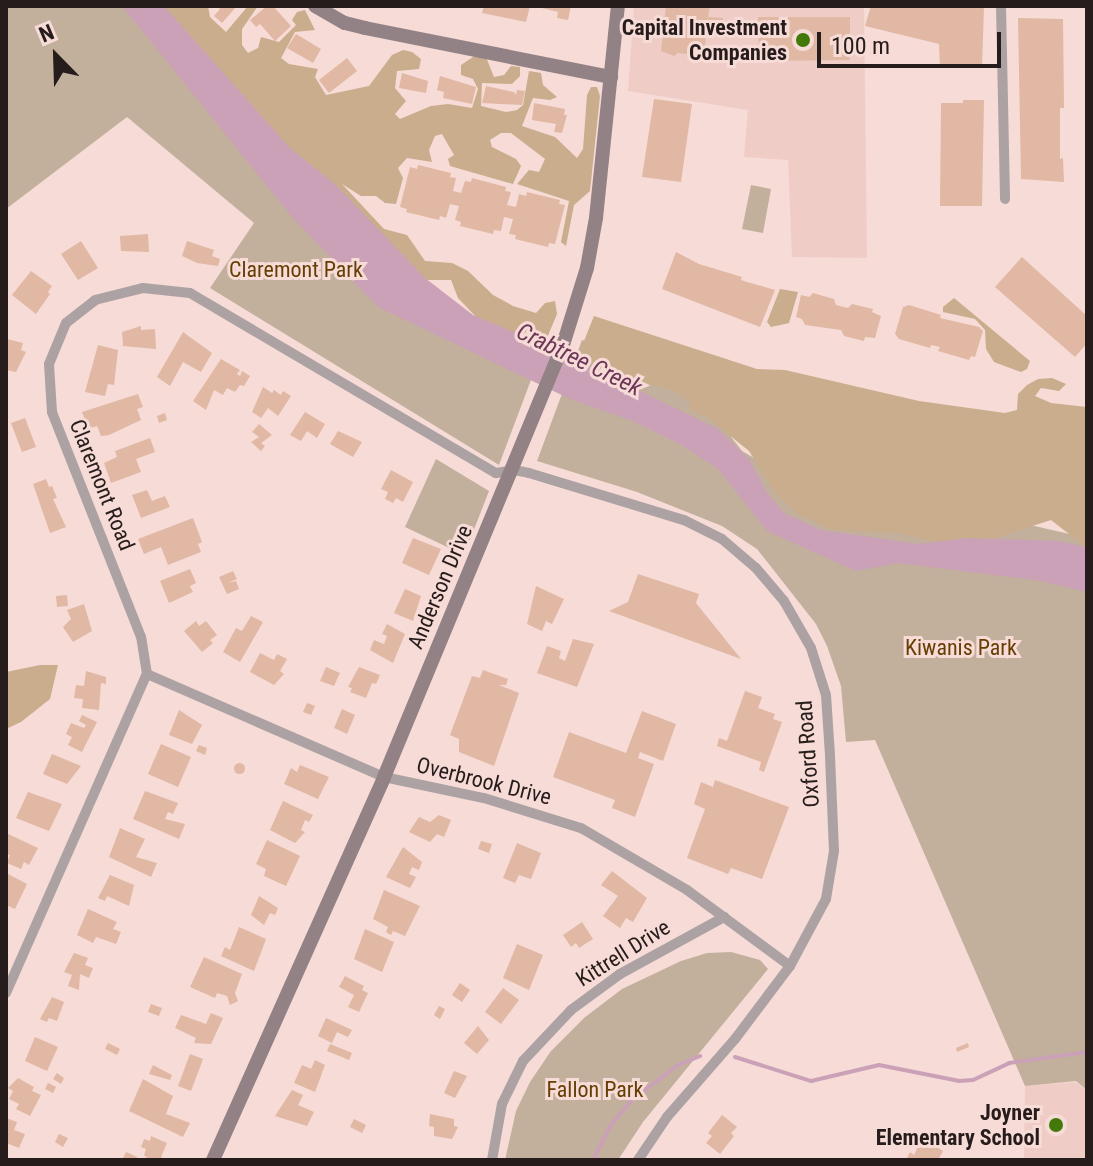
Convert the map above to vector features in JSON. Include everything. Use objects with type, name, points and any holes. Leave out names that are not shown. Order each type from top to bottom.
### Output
[{"type":"street","points":[[315,6],[345,23],[365,28],[611,77]]},
{"type":"street","name":"Anderson Drive","points":[[213,1160],[384,777],[514,470],[568,328],[587,268],[596,218],[618,6]]},
{"type":"street","points":[[1001,6],[1005,199]]},
{"type":"street","name":"Claremont Road","points":[[147,674],[141,637],[52,412],[49,364],[66,323],[95,300],[143,288],[190,293],[496,473],[514,470]]},
{"type":"street","name":"Oxford Road","points":[[514,470],[684,520],[722,539],[756,568],[795,617],[811,648],[826,695],[834,851],[826,899],[790,966],[735,1039],[667,1117],[638,1160]]},
{"type":"street","points":[[6,993],[147,674]]},
{"type":"street","name":"Overbrook Drive","points":[[147,674],[384,777],[484,798],[581,828],[629,854],[724,917],[790,966]]},
{"type":"street","name":"Kittrell Drive","points":[[492,1160],[502,1104],[523,1061],[562,1020],[620,974],[724,917]]},
{"type":"shaded area","points":[[122,6],[164,6],[290,148],[337,186],[425,278],[473,315],[550,347],[718,429],[749,459],[768,494],[784,513],[821,530],[918,544],[967,538],[1058,541],[1087,547],[1087,592],[1035,580],[898,563],[856,571],[767,531],[718,469],[680,444],[632,421],[568,398],[378,307],[292,217]]},
{"type":"shaded area","points":[[152,6],[208,6],[210,17],[226,32],[248,6],[258,6],[242,29],[242,45],[248,53],[258,48],[261,37],[279,42],[296,25],[292,20],[297,12],[305,10],[315,30],[295,32],[281,58],[289,64],[318,69],[315,77],[326,95],[369,86],[392,55],[403,50],[412,52],[421,59],[419,69],[397,71],[395,88],[406,101],[395,114],[400,119],[431,106],[448,104],[472,108],[478,89],[473,79],[461,75],[461,65],[476,55],[486,57],[494,77],[504,75],[511,66],[520,67],[520,76],[512,84],[482,83],[481,106],[506,112],[517,110],[523,105],[529,71],[541,73],[543,85],[557,97],[550,100],[533,98],[522,126],[555,137],[577,158],[583,149],[587,95],[591,87],[597,87],[600,96],[590,191],[574,205],[566,246],[561,242],[569,201],[517,184],[529,170],[539,172],[545,159],[511,133],[501,133],[490,140],[492,147],[516,159],[521,166],[513,184],[450,166],[448,159],[454,155],[442,134],[435,136],[429,150],[432,162],[407,158],[398,168],[403,178],[396,204],[385,203],[376,196],[361,196],[342,184],[384,229],[407,235],[425,261],[452,263],[468,271],[493,295],[513,306],[536,313],[545,303],[555,301],[557,314],[542,350],[481,322],[458,298],[451,280],[424,280],[401,269]]},
{"type":"shaded area","points":[[634,6],[864,6],[867,258],[792,257],[788,160],[744,157],[748,110],[628,91]]},
{"type":"shaded area","points":[[780,289],[798,292],[789,323],[771,327],[767,322]]},
{"type":"shaded area","points":[[954,298],[1030,361],[1027,369],[1021,372],[994,362],[986,349],[985,330],[975,319],[943,312],[943,307]]},
{"type":"shaded area","points":[[594,316],[757,369],[785,370],[919,401],[1005,413],[1017,410],[1018,394],[1038,379],[1052,378],[1066,384],[1059,391],[1041,388],[1035,396],[1051,403],[1087,407],[1087,548],[1051,520],[986,541],[944,544],[898,533],[833,530],[798,514],[776,494],[749,451],[708,418],[690,410],[690,403],[682,395],[661,386],[633,384],[578,356]]},
{"type":"shaded area","points":[[40,665],[58,665],[50,699],[21,722],[6,729],[6,672]]},
{"type":"shaded area","name":"Joyner Elementary School","points":[[1076,1082],[1087,1090],[1087,1160],[1024,1160],[1025,1086]]},
{"type":"green space","name":"Claremont Park","points":[[6,6],[146,6],[325,216],[537,364],[499,465],[210,288],[254,223],[127,117],[6,209]]},
{"type":"green space","points":[[751,185],[771,189],[763,233],[742,229]]},
{"type":"green space","name":"Kiwanis Park","points":[[582,340],[640,356],[725,429],[742,451],[766,465],[1087,538],[1087,1090],[1076,1081],[1025,1086],[875,740],[846,742],[841,686],[827,646],[816,624],[757,549],[722,526],[637,492],[537,461]]},
{"type":"green space","points":[[436,459],[489,491],[464,555],[405,527]]},
{"type":"green space","name":"Fallon Park","points":[[731,952],[760,960],[768,969],[643,1122],[618,1160],[505,1160],[516,1111],[530,1082],[551,1051],[584,1018],[622,989],[681,961],[707,953]]},
{"type":"building","points":[[217,6],[237,6],[222,23],[214,16],[220,9]]},
{"type":"building","points":[[267,6],[273,6],[291,26],[275,41],[260,24],[256,27],[250,20]]},
{"type":"building","points":[[484,6],[530,6],[526,22],[482,13]]},
{"type":"building","points":[[534,6],[571,6],[568,20],[557,18],[558,12]]},
{"type":"building","points":[[666,6],[710,6],[708,17],[723,18],[721,37],[706,35],[704,56],[678,53],[674,56],[661,51]]},
{"type":"building","points":[[871,6],[984,6],[982,67],[940,68],[939,44],[865,26]]},
{"type":"building","points":[[758,17],[850,17],[850,60],[759,61]]},
{"type":"building","points":[[1018,18],[1063,19],[1064,108],[1060,108],[1060,159],[1063,158],[1064,182],[1021,179]]},
{"type":"building","points":[[296,34],[321,49],[313,63],[287,48]]},
{"type":"building","points":[[347,58],[357,71],[329,93],[319,80]]},
{"type":"building","points":[[402,73],[428,81],[426,93],[399,88]]},
{"type":"building","points":[[440,76],[476,87],[472,104],[443,98],[444,92],[437,90]]},
{"type":"building","points":[[486,86],[516,95],[517,90],[525,91],[522,105],[482,103]]},
{"type":"building","points":[[654,99],[692,104],[681,182],[642,177]]},
{"type":"building","points":[[963,100],[984,100],[982,206],[940,206],[941,103],[963,103]]},
{"type":"building","points":[[534,103],[565,109],[564,115],[567,115],[562,133],[554,132],[556,124],[532,120]]},
{"type":"building","points":[[418,165],[451,173],[450,177],[456,178],[453,191],[461,193],[465,181],[471,182],[472,178],[506,187],[505,191],[511,192],[507,205],[516,207],[519,194],[526,196],[527,192],[560,200],[559,204],[565,205],[555,244],[549,243],[548,247],[515,239],[516,235],[509,234],[513,219],[504,217],[501,231],[494,230],[493,234],[460,226],[461,222],[455,220],[459,206],[450,204],[446,218],[440,216],[439,220],[406,212],[407,209],[400,207],[410,167],[417,169]]},
{"type":"building","points":[[148,234],[149,252],[121,251],[120,236]]},
{"type":"building","points":[[81,241],[98,268],[78,280],[61,254]]},
{"type":"building","points":[[187,241],[214,250],[212,256],[220,259],[218,266],[197,263],[182,256]]},
{"type":"building","points":[[676,252],[699,264],[775,290],[760,327],[662,289]]},
{"type":"building","points":[[1022,257],[1087,316],[1087,343],[1075,357],[995,287]]},
{"type":"building","points":[[31,271],[52,286],[36,314],[12,295]]},
{"type":"building","points":[[813,293],[834,299],[836,305],[848,308],[852,304],[873,309],[872,312],[881,316],[875,338],[865,337],[864,341],[844,336],[841,330],[805,325],[802,319],[796,317],[801,295],[809,297]]},
{"type":"building","points":[[909,305],[941,315],[940,318],[979,327],[983,331],[975,357],[971,356],[969,360],[938,351],[940,347],[931,345],[930,348],[899,339],[895,334],[903,307]]},
{"type":"building","points":[[141,326],[141,330],[155,329],[156,349],[123,346],[122,332]]},
{"type":"building","points":[[183,332],[212,353],[201,372],[183,362],[170,386],[157,377]]},
{"type":"building","points":[[7,339],[23,343],[21,350],[26,352],[16,372],[6,370]]},
{"type":"building","points":[[98,345],[118,350],[114,385],[108,384],[105,396],[85,392]]},
{"type":"building","points":[[221,359],[240,370],[237,374],[240,376],[242,371],[250,376],[244,386],[240,385],[235,392],[227,388],[223,395],[214,390],[206,410],[193,401]]},
{"type":"building","points":[[263,387],[272,393],[274,390],[281,395],[283,391],[291,396],[278,416],[268,408],[261,418],[252,412]]},
{"type":"building","points":[[138,394],[143,407],[137,409],[141,420],[109,435],[101,436],[97,426],[88,429],[82,412]]},
{"type":"building","points":[[305,412],[325,424],[317,438],[307,431],[301,441],[290,435]]},
{"type":"building","points":[[165,413],[167,420],[159,423],[157,416]]},
{"type":"building","points":[[25,418],[36,447],[22,452],[11,423]]},
{"type":"building","points":[[259,424],[272,435],[261,443],[265,446],[261,451],[251,442],[259,437],[252,432]]},
{"type":"building","points":[[338,431],[362,442],[353,457],[330,444]]},
{"type":"building","points":[[150,438],[155,452],[136,459],[141,472],[111,483],[104,463],[117,457],[115,451]]},
{"type":"building","points":[[391,470],[413,482],[403,502],[396,498],[393,503],[385,499],[388,492],[381,489]]},
{"type":"building","points":[[46,479],[57,498],[53,499],[66,527],[50,533],[33,484]]},
{"type":"building","points":[[147,490],[152,501],[165,496],[170,507],[141,518],[132,495]]},
{"type":"building","points":[[193,518],[202,542],[198,544],[201,552],[168,565],[161,547],[144,554],[138,539]]},
{"type":"building","points":[[413,538],[441,549],[429,575],[402,563]]},
{"type":"building","points":[[190,569],[196,583],[190,586],[193,592],[169,603],[160,581]]},
{"type":"building","points":[[233,571],[237,579],[227,583],[236,581],[239,589],[227,594],[219,577]]},
{"type":"building","points":[[638,574],[699,594],[696,603],[741,659],[609,611],[628,602]]},
{"type":"building","points":[[536,586],[564,599],[552,624],[546,621],[542,631],[527,624]]},
{"type":"building","points":[[405,589],[421,596],[413,621],[394,613]]},
{"type":"building","points":[[67,595],[68,606],[57,607],[56,596]]},
{"type":"building","points":[[84,604],[92,631],[73,642],[63,627],[71,619],[67,610]]},
{"type":"building","points":[[251,616],[263,622],[240,662],[223,652],[236,628],[242,631]]},
{"type":"building","points":[[196,621],[199,626],[206,621],[217,635],[202,652],[184,631]]},
{"type":"building","points":[[387,624],[405,634],[393,663],[370,650],[374,640],[384,644],[387,636],[382,634]]},
{"type":"building","points":[[573,639],[594,644],[577,687],[537,673],[547,646],[561,651],[559,658],[565,661]]},
{"type":"building","points":[[260,653],[274,660],[277,654],[287,659],[280,671],[284,674],[274,685],[250,672]]},
{"type":"building","points":[[326,667],[340,673],[334,686],[320,681]]},
{"type":"building","points":[[359,667],[380,675],[376,684],[372,683],[366,698],[350,692],[352,688],[348,687]]},
{"type":"building","points":[[483,670],[508,679],[506,685],[499,685],[519,693],[494,766],[459,752],[459,739],[450,735],[472,676],[480,678]]},
{"type":"building","points":[[86,671],[106,677],[106,684],[101,683],[99,710],[82,708],[83,699],[74,698],[76,685],[84,686]]},
{"type":"building","points":[[745,691],[762,697],[758,708],[775,714],[773,719],[782,722],[764,772],[759,770],[761,762],[717,746],[719,738],[727,741]]},
{"type":"building","points":[[307,703],[315,706],[311,715],[303,712]]},
{"type":"building","points":[[342,709],[355,715],[347,734],[334,728]]},
{"type":"building","points":[[179,710],[202,725],[192,744],[169,735]]},
{"type":"building","points":[[642,711],[676,724],[663,761],[640,752],[638,758],[654,764],[635,817],[612,808],[615,800],[553,777],[569,732],[626,753]]},
{"type":"building","points":[[82,715],[97,722],[82,752],[68,745],[72,737],[66,734],[71,723],[84,728],[86,725],[79,721]]},
{"type":"building","points":[[161,744],[191,757],[178,787],[148,774]]},
{"type":"building","points":[[199,745],[207,748],[205,755],[196,751]]},
{"type":"building","points":[[52,754],[81,766],[67,784],[43,774]]},
{"type":"building","points":[[239,762],[245,768],[239,774],[233,768]]},
{"type":"building","points":[[300,765],[329,777],[318,799],[284,784],[291,768],[297,772]]},
{"type":"building","points":[[715,780],[789,807],[762,879],[731,868],[728,874],[687,858],[705,809],[694,804],[701,782],[713,787]]},
{"type":"building","points":[[145,791],[178,803],[173,814],[168,812],[165,819],[185,824],[179,839],[133,819]]},
{"type":"building","points":[[28,792],[62,804],[49,831],[16,818]]},
{"type":"building","points":[[283,801],[313,815],[309,822],[305,820],[301,830],[305,832],[295,843],[270,830]]},
{"type":"building","points":[[439,815],[451,820],[444,837],[437,834],[430,842],[409,832],[419,817],[430,822]]},
{"type":"building","points":[[120,828],[145,839],[136,857],[157,863],[151,877],[109,857]]},
{"type":"building","points":[[6,833],[38,848],[29,865],[24,862],[21,869],[7,863],[10,855],[6,854]]},
{"type":"building","points":[[267,840],[300,856],[286,886],[264,876],[266,869],[256,864]]},
{"type":"building","points":[[481,841],[492,844],[489,853],[478,849]]},
{"type":"building","points":[[517,843],[541,853],[531,879],[519,875],[515,883],[503,878]]},
{"type":"building","points":[[403,847],[422,862],[419,870],[412,867],[409,874],[416,877],[410,888],[386,877]]},
{"type":"building","points":[[612,871],[647,898],[633,922],[626,918],[620,928],[603,916],[618,896],[601,885]]},
{"type":"building","points":[[6,873],[27,884],[15,909],[6,905]]},
{"type":"building","points":[[110,875],[134,885],[129,906],[107,896],[105,901],[98,898]]},
{"type":"building","points":[[384,890],[420,906],[405,936],[393,931],[391,935],[386,932],[388,927],[373,919]]},
{"type":"building","points":[[259,896],[278,908],[275,915],[270,913],[264,925],[251,915]]},
{"type":"building","points":[[88,909],[117,922],[113,929],[121,932],[116,944],[96,937],[93,943],[77,935]]},
{"type":"building","points":[[582,922],[593,939],[579,948],[576,943],[571,947],[563,935]]},
{"type":"building","points":[[239,927],[266,939],[254,971],[221,956],[225,947],[230,950]]},
{"type":"building","points":[[365,929],[394,942],[382,972],[354,959]]},
{"type":"building","points":[[517,944],[543,955],[529,990],[503,978]]},
{"type":"building","points":[[74,953],[88,958],[85,965],[93,968],[89,978],[80,974],[79,990],[68,986],[72,975],[64,972]]},
{"type":"building","points":[[204,957],[242,974],[235,993],[238,1001],[230,1005],[227,996],[217,993],[215,998],[190,987]]},
{"type":"building","points":[[345,976],[364,986],[362,990],[368,993],[359,1012],[348,1007],[354,995],[339,987]]},
{"type":"building","points":[[460,983],[470,990],[462,1002],[452,995]]},
{"type":"building","points":[[503,988],[519,1000],[501,1024],[485,1012]]},
{"type":"building","points":[[52,997],[64,1002],[57,1021],[49,1018],[47,1022],[40,1019]]},
{"type":"building","points":[[151,1004],[162,1008],[159,1016],[148,1012]]},
{"type":"building","points":[[439,1006],[445,1009],[440,1019],[434,1015]]},
{"type":"building","points":[[211,1013],[223,1018],[211,1044],[194,1043],[196,1038],[175,1028],[181,1015],[206,1024]]},
{"type":"building","points":[[326,1018],[352,1030],[348,1037],[337,1032],[332,1043],[318,1036]]},
{"type":"building","points":[[478,1026],[489,1040],[477,1054],[464,1043]]},
{"type":"building","points":[[35,1037],[58,1047],[47,1071],[25,1061]]},
{"type":"building","points":[[108,1043],[120,1049],[117,1055],[105,1049]]},
{"type":"building","points":[[968,1043],[969,1047],[957,1052],[956,1048]]},
{"type":"building","points":[[330,1044],[352,1053],[349,1060],[327,1051]]},
{"type":"building","points":[[190,1054],[203,1059],[191,1091],[178,1086]]},
{"type":"building","points":[[315,1060],[325,1065],[315,1092],[294,1083],[302,1065],[311,1069]]},
{"type":"building","points":[[153,1065],[172,1075],[170,1080],[149,1074]]},
{"type":"building","points":[[454,1071],[467,1076],[455,1098],[444,1093]]},
{"type":"building","points":[[57,1073],[64,1078],[61,1084],[53,1079]]},
{"type":"building","points":[[18,1078],[41,1095],[30,1116],[16,1109],[19,1104],[9,1099],[13,1091],[8,1088]]},
{"type":"building","points":[[143,1079],[173,1096],[166,1114],[190,1123],[183,1137],[129,1111]]},
{"type":"building","points":[[48,1083],[56,1087],[53,1093],[45,1089]]},
{"type":"building","points":[[292,1090],[303,1095],[298,1105],[314,1112],[307,1126],[275,1116]]},
{"type":"building","points":[[430,1114],[454,1119],[454,1126],[458,1127],[452,1139],[434,1136],[434,1127],[429,1126]]},
{"type":"building","points":[[722,1115],[737,1127],[720,1154],[706,1143],[712,1136],[708,1133]]},
{"type":"building","points":[[6,1118],[17,1122],[14,1130],[25,1134],[19,1148],[6,1143]]},
{"type":"building","points":[[354,1119],[366,1125],[362,1133],[350,1127]]},
{"type":"building","points":[[59,1134],[68,1138],[63,1147],[55,1142]]},
{"type":"building","points":[[151,1136],[167,1143],[161,1157],[168,1160],[149,1160],[144,1155],[146,1149],[141,1147],[144,1139],[150,1141]]},
{"type":"building","points":[[922,1138],[943,1151],[938,1160],[906,1160],[910,1152],[914,1155]]},
{"type":"building","points":[[126,1152],[137,1157],[136,1160],[123,1158]]},
{"type":"waterway","points":[[735,1057],[811,1081],[879,1065],[959,1081],[973,1080],[1009,1063],[1087,1052]]},
{"type":"waterway","points":[[593,1160],[611,1125],[632,1100],[678,1065],[700,1056]]},
{"type":"place","name":"Capital Investment Companies","points":[[803,40]]},
{"type":"place","name":"Joyner Elementary School","points":[[1056,1125]]},
{"type":"water label","name":"Crabtree Creek","points":[[579,360]]}]
